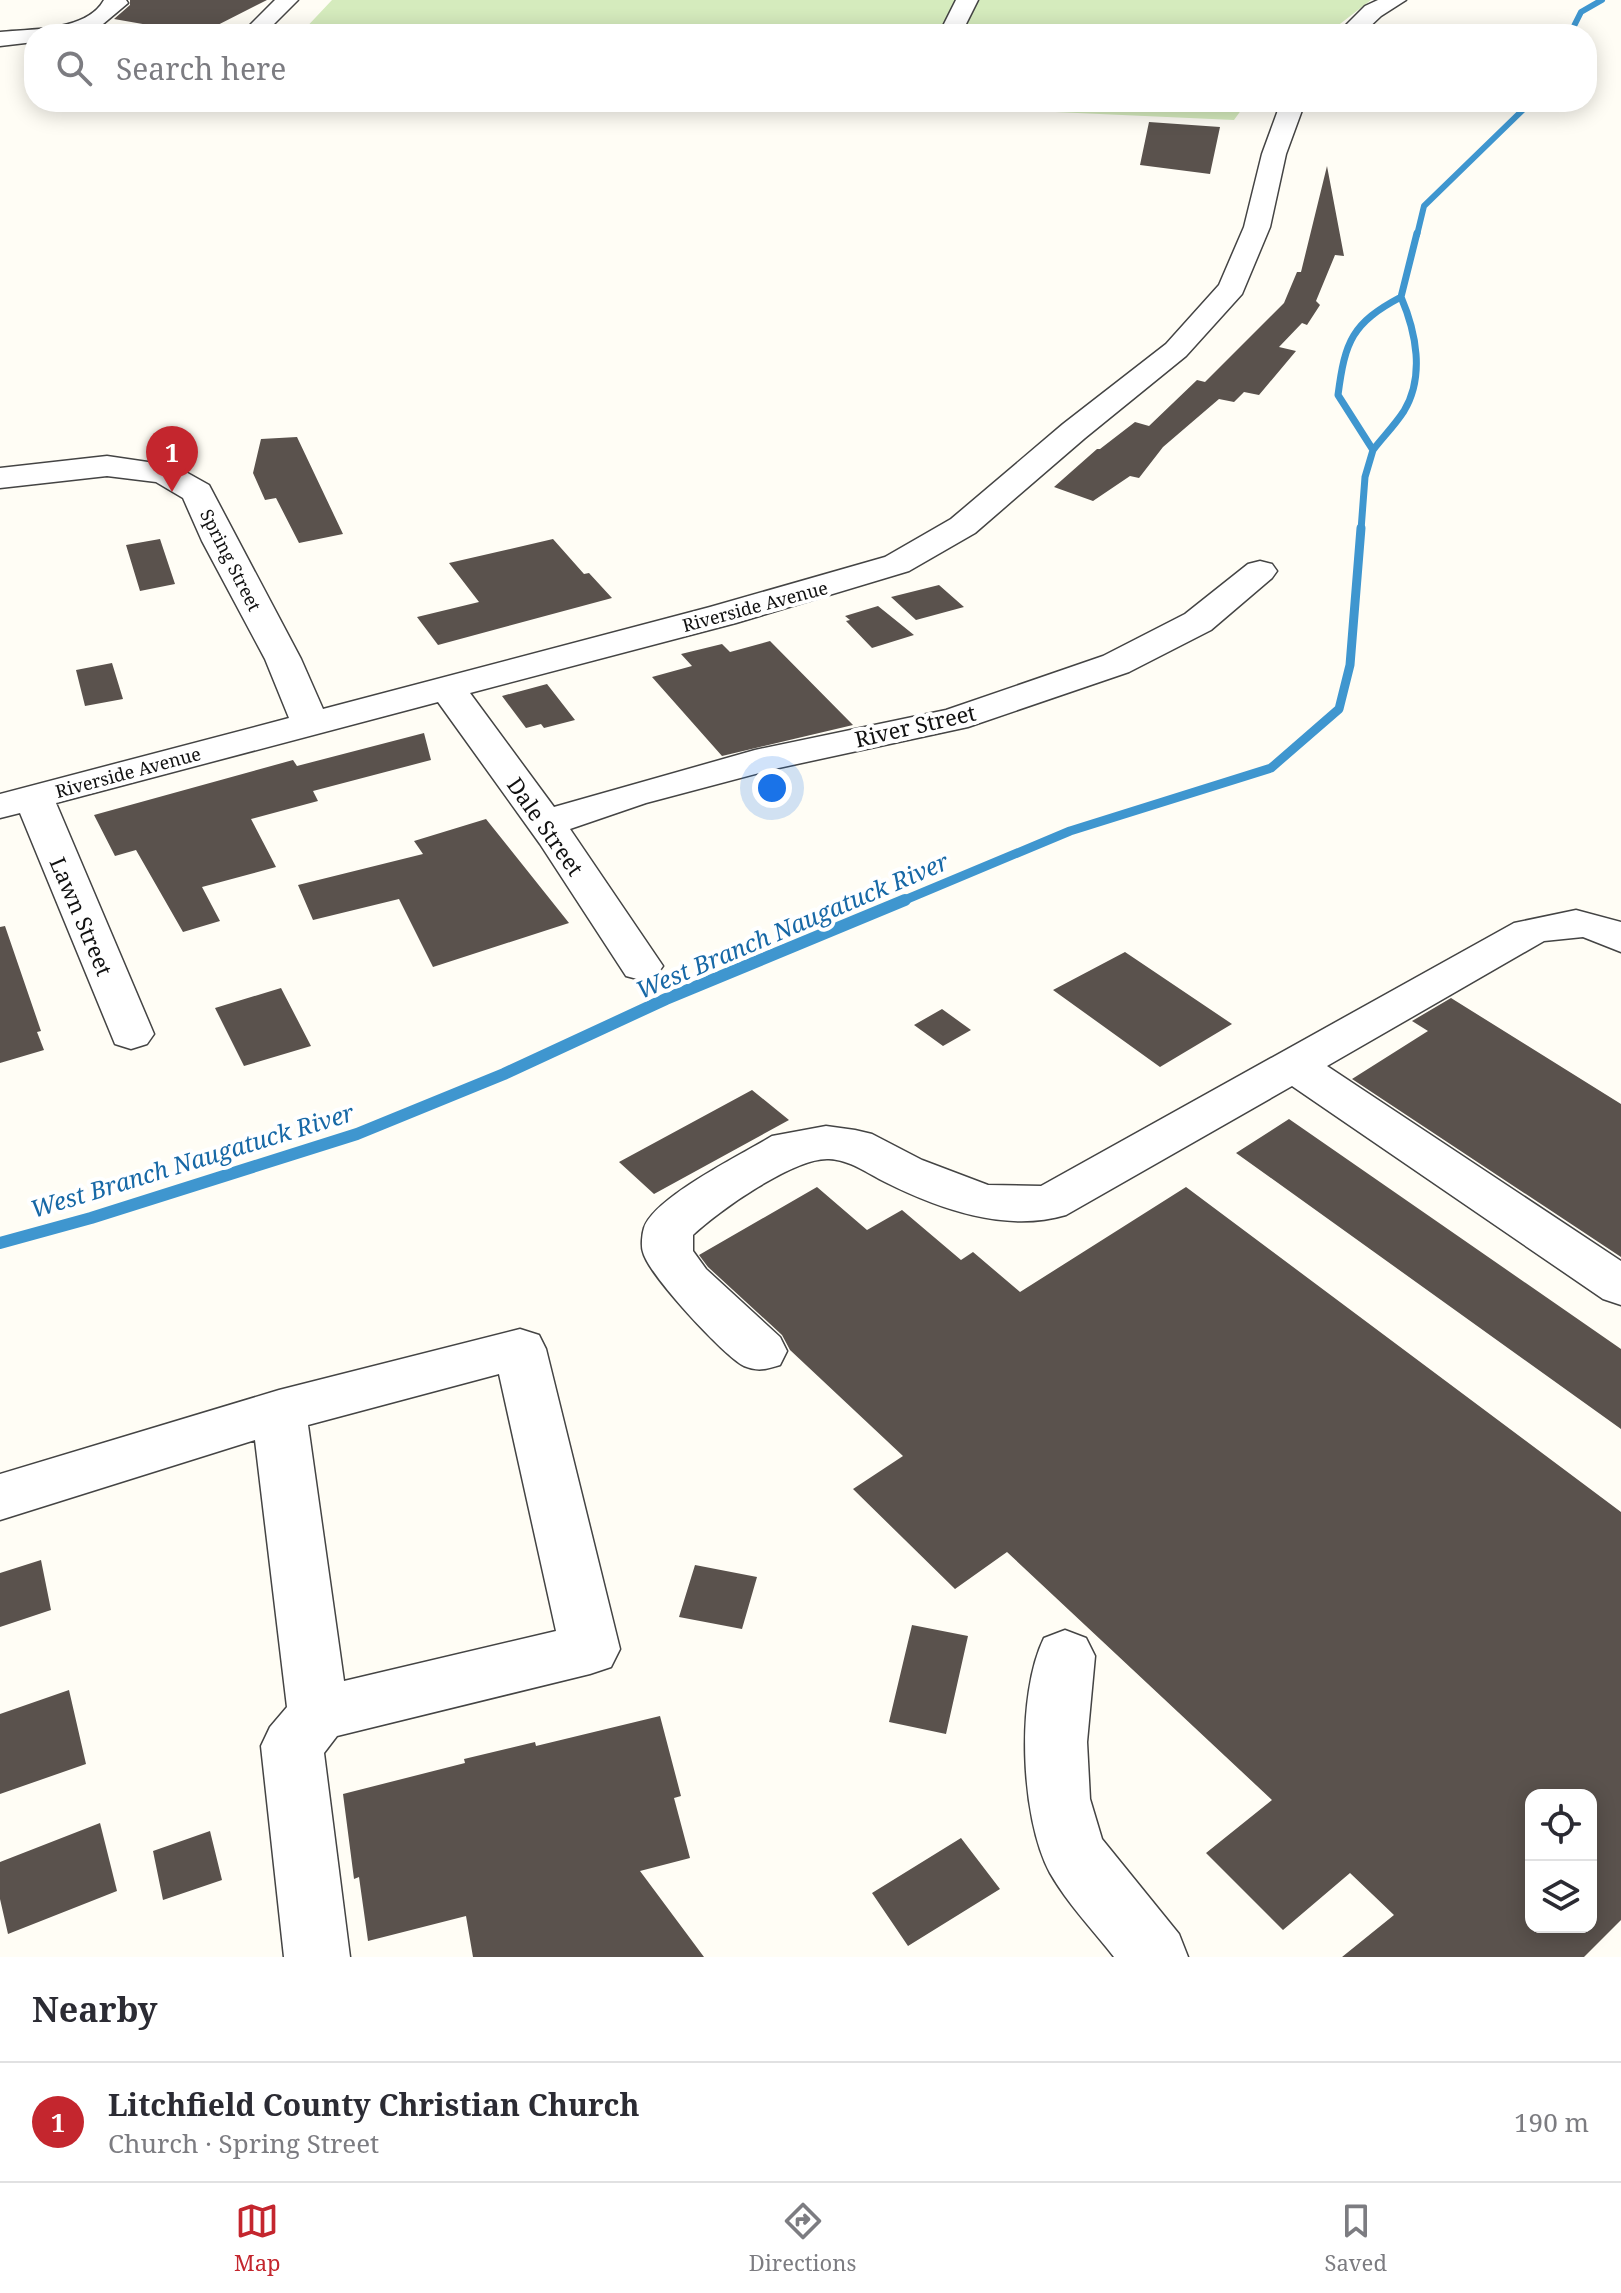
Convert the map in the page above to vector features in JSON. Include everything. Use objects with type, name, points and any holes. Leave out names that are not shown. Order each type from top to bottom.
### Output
[{"type":"street","points":[[81,24],[107,11],[117,3],[115,0]]},
{"type":"street","points":[[262,24],[287,0]]},
{"type":"street","points":[[955,24],[967,0]]},
{"type":"street","points":[[1359,24],[1373,11],[1395,0]]},
{"type":"street","points":[[0,39],[24,36]]},
{"type":"street","name":"Riverside Avenue","points":[[16,802],[448,689],[818,589],[897,564],[963,526],[1074,431],[1176,350],[1232,288],[1257,227],[1274,154],[1289,112]]},
{"type":"street","name":"Spring Street","points":[[0,478],[107,466],[164,473],[197,492],[219,541],[283,659],[311,725]]},
{"type":"street","name":"River Street","points":[[546,823],[632,795],[769,758],[955,719],[1116,664],[1198,622],[1260,571]]},
{"type":"street","name":"Dale Street","points":[[448,689],[546,823],[641,966]]},
{"type":"street","name":"Lawn Street","points":[[16,802],[131,1034]]},
{"type":"street","points":[[761,1351],[688,1282],[668,1253],[668,1229],[695,1204],[789,1148],[826,1142],[855,1146],[905,1172],[984,1202],[1049,1203],[1529,932],[1566,921],[1600,926],[1621,939]]},
{"type":"street","points":[[1293,1065],[1621,1286]]},
{"type":"street","points":[[0,1497],[126,1454],[520,1349],[590,1649],[318,1714],[292,1746],[317,1957]]},
{"type":"street","points":[[279,1411],[318,1714]]},
{"type":"street","points":[[1065,1656],[1056,1742],[1058,1799],[1074,1854],[1155,1957]]},
{"type":"green space","points":[[332,0],[1371,0],[1340,24],[309,24]]},
{"type":"green space","points":[[1054,112],[1240,112],[1234,120]]},
{"type":"building","points":[[130,0],[267,0],[220,24],[143,24],[114,19],[130,5]]},
{"type":"building","points":[[1149,122],[1220,127],[1210,174],[1140,165]]},
{"type":"building","points":[[1327,166],[1344,256],[1335,255],[1316,301],[1320,305],[1307,325],[1302,323],[1279,347],[1296,351],[1259,395],[1244,392],[1234,402],[1219,399],[1163,447],[1139,478],[1130,476],[1093,501],[1054,487],[1097,449],[1135,422],[1149,426],[1197,380],[1205,382],[1284,303],[1297,272],[1301,272]]},
{"type":"building","points":[[297,437],[343,534],[299,543],[276,498],[265,500],[253,473],[261,439]]},
{"type":"building","points":[[160,539],[175,584],[140,591],[126,545]]},
{"type":"building","points":[[553,539],[584,574],[589,573],[612,598],[438,645],[417,617],[479,602],[449,563]]},
{"type":"building","points":[[939,585],[964,607],[916,620],[891,597]]},
{"type":"building","points":[[878,606],[914,635],[872,648],[846,621],[850,620],[845,616]]},
{"type":"building","points":[[770,641],[853,725],[722,756],[652,677],[692,666],[681,654],[722,644],[730,652]]},
{"type":"building","points":[[112,663],[123,699],[85,706],[76,670]]},
{"type":"building","points":[[547,684],[575,720],[544,728],[541,724],[526,728],[502,696]]},
{"type":"building","points":[[424,733],[431,760],[313,791],[318,801],[251,819],[276,867],[202,887],[220,921],[183,932],[136,850],[115,856],[94,815],[293,760],[297,766]]},
{"type":"building","points":[[486,819],[569,923],[433,967],[399,899],[313,920],[298,885],[423,854],[414,841]]},
{"type":"building","points":[[5,926],[41,1031],[37,1032],[44,1050],[0,1063],[0,927]]},
{"type":"building","points":[[1125,952],[1232,1024],[1160,1067],[1053,990]]},
{"type":"building","points":[[281,988],[311,1046],[244,1066],[215,1008]]},
{"type":"building","points":[[1451,998],[1621,1104],[1621,1257],[1352,1079],[1428,1031],[1412,1021]]},
{"type":"building","points":[[942,1009],[971,1030],[943,1046],[914,1025]]},
{"type":"building","points":[[752,1090],[789,1120],[654,1194],[619,1162]]},
{"type":"building","points":[[1289,1119],[1621,1349],[1621,1429],[1236,1153]]},
{"type":"building","points":[[817,1187],[867,1230],[902,1210],[961,1260],[973,1252],[1020,1292],[1186,1187],[1621,1512],[1621,1920],[1584,1957],[1342,1957],[1394,1915],[1350,1873],[1283,1930],[1206,1853],[1272,1800],[1007,1552],[955,1589],[853,1489],[903,1456],[790,1350],[782,1335],[699,1255]]},
{"type":"building","points":[[41,1560],[51,1610],[0,1627],[0,1573]]},
{"type":"building","points":[[695,1565],[757,1577],[742,1629],[679,1617]]},
{"type":"building","points":[[912,1625],[968,1636],[946,1734],[889,1722]]},
{"type":"building","points":[[69,1690],[86,1764],[0,1794],[0,1714]]},
{"type":"building","points":[[660,1716],[681,1796],[674,1798],[690,1858],[640,1871],[704,1957],[473,1957],[466,1916],[368,1941],[359,1877],[354,1879],[343,1794],[465,1763],[464,1759],[535,1742],[536,1746]]},
{"type":"building","points":[[100,1823],[117,1891],[8,1934],[0,1899],[0,1862]]},
{"type":"building","points":[[210,1831],[222,1880],[163,1900],[153,1851]]},
{"type":"building","points":[[961,1838],[1000,1889],[908,1946],[872,1893]]},
{"type":"waterway","name":"West Branch Naugatuck River","points":[[1575,24],[1581,12],[1602,0]]},
{"type":"waterway","name":"West Branch Naugatuck River","points":[[1417,235],[1424,206],[1521,112]]},
{"type":"waterway","name":"West Branch Naugatuck River","points":[[1401,297],[1417,233]]},
{"type":"waterway","name":"West Branch Naugatuck River","points":[[1373,450],[1338,395],[1341,376],[1348,347],[1361,325],[1401,297]]},
{"type":"waterway","name":"West Branch Naugatuck River","points":[[1373,450],[1404,411],[1414,383],[1414,339],[1401,297]]},
{"type":"waterway","name":"West Branch Naugatuck River","points":[[1361,530],[1365,477],[1373,450]]},
{"type":"waterway","name":"West Branch Naugatuck River","points":[[900,902],[1070,831],[1271,768],[1339,709],[1350,665],[1361,528]]},
{"type":"waterway","name":"West Branch Naugatuck River","points":[[0,1243],[91,1218],[357,1134],[504,1074],[666,999],[905,900]]},
{"type":"place","name":"Litchfield County Christian Church","points":[[172,492]]}]
